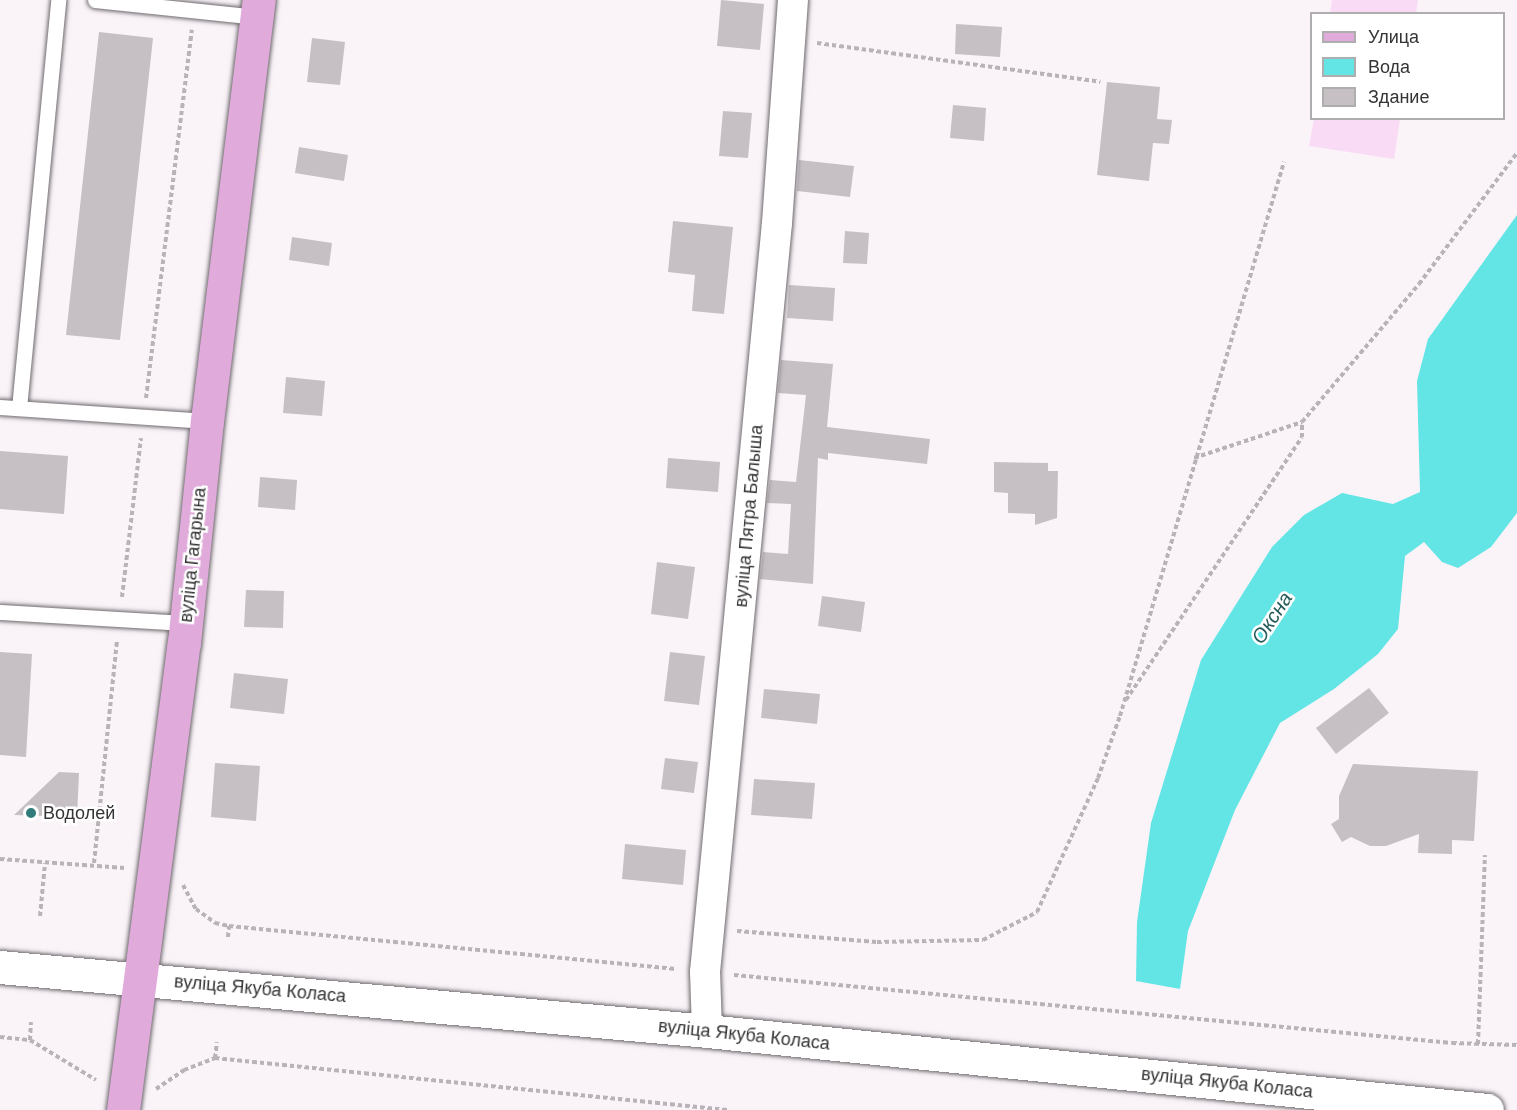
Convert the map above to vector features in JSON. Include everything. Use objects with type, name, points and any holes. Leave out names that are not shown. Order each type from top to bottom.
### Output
[{"type":"main road","name":"вуліца Гагарына","points":[[125,1099],[186,623],[207,421],[258,9]]},
{"type":"main road","name":"вуліца Якуба Коласа","points":[[0,967],[142,978],[707,1031],[1487,1110]]},
{"type":"street","name":"вуліца Пятра Балыша","points":[[707,1031],[705,972],[777,223],[793,0]]},
{"type":"lane","points":[[19,408],[58,0]]},
{"type":"lane","points":[[95,0],[258,9]]},
{"type":"lane","points":[[0,407],[207,421]]},
{"type":"lane","points":[[0,612],[186,623]]},
{"type":"path","points":[[790,39],[1100,82]]},
{"type":"path","points":[[1196,458],[1302,422],[1419,284],[1517,153]]},
{"type":"path","points":[[710,929],[877,942],[983,940],[1037,912],[1098,778],[1123,705],[1284,162]]},
{"type":"path","points":[[1123,705],[1302,437],[1302,422]]},
{"type":"path","points":[[1478,1044],[1485,855]]},
{"type":"path","points":[[0,859],[45,863],[94,863],[178,875],[196,909],[215,922],[229,926],[1478,1044],[1517,1045]]},
{"type":"path","points":[[40,916],[45,863]]},
{"type":"path","points":[[228,937],[229,926]]},
{"type":"path","points":[[30,1040],[31,1022]]},
{"type":"path","points":[[0,1037],[30,1040],[125,1099],[157,1090],[184,1070],[215,1058],[727,1110]]},
{"type":"path","points":[[215,1058],[217,1042]]},
{"type":"shaded area","points":[[1332,0],[1418,0],[1416,12],[1330,12]]},
{"type":"shaded area","points":[[1314,120],[1400,120],[1394,159],[1309,146]]},
{"type":"water","name":"Оксна","points":[[1517,215],[1517,513],[1491,547],[1458,568],[1442,562],[1424,542],[1405,556],[1398,629],[1378,654],[1334,689],[1280,723],[1235,810],[1188,931],[1180,989],[1136,981],[1137,922],[1151,823],[1201,660],[1272,547],[1304,515],[1342,493],[1393,504],[1420,492],[1417,381],[1428,339]]},
{"type":"building","points":[[721,0],[764,4],[760,50],[717,46]]},
{"type":"building","points":[[956,24],[1002,27],[1000,57],[955,54]]},
{"type":"building","points":[[99,32],[153,38],[120,340],[66,335]]},
{"type":"building","points":[[312,38],[345,42],[340,85],[307,82]]},
{"type":"building","points":[[1107,82],[1160,87],[1157,119],[1172,120],[1169,144],[1153,143],[1149,181],[1097,175]]},
{"type":"building","points":[[953,105],[986,108],[984,141],[950,138]]},
{"type":"building","points":[[723,111],[752,113],[748,158],[719,156]]},
{"type":"building","points":[[299,147],[348,155],[344,181],[295,173]]},
{"type":"building","points":[[799,160],[854,166],[850,197],[797,191]]},
{"type":"building","points":[[673,221],[733,227],[724,314],[692,311],[695,275],[668,272]]},
{"type":"building","points":[[845,231],[869,233],[867,264],[843,263]]},
{"type":"building","points":[[292,237],[332,243],[329,266],[289,260]]},
{"type":"building","points":[[789,285],[835,288],[833,321],[787,318]]},
{"type":"building","points":[[781,360],[833,364],[827,427],[930,439],[927,464],[828,453],[828,460],[818,458],[813,584],[760,579],[763,552],[788,554],[791,504],[767,503],[770,480],[796,482],[806,395],[778,393]]},
{"type":"building","points":[[286,377],[325,381],[322,416],[283,413]]},
{"type":"building","points":[[0,451],[68,456],[64,514],[0,509]]},
{"type":"building","points":[[668,458],[720,462],[718,492],[666,488]]},
{"type":"building","points":[[994,462],[1048,463],[1048,471],[1058,471],[1057,518],[1035,525],[1035,514],[1008,513],[1008,493],[994,492]]},
{"type":"building","points":[[260,477],[297,480],[295,510],[258,507]]},
{"type":"building","points":[[657,562],[695,567],[688,619],[651,614]]},
{"type":"building","points":[[246,590],[284,591],[283,628],[244,627]]},
{"type":"building","points":[[822,596],[865,602],[861,632],[818,626]]},
{"type":"building","points":[[0,652],[32,654],[26,757],[0,755]]},
{"type":"building","points":[[670,652],[705,656],[699,705],[664,701]]},
{"type":"building","points":[[234,673],[288,679],[284,714],[230,708]]},
{"type":"building","points":[[1369,688],[1389,713],[1336,754],[1316,728]]},
{"type":"building","points":[[764,689],[820,694],[817,724],[761,718]]},
{"type":"building","points":[[665,758],[698,762],[694,793],[661,789]]},
{"type":"building","points":[[215,763],[260,766],[256,821],[211,817]]},
{"type":"building","points":[[1353,764],[1478,771],[1474,841],[1452,840],[1452,854],[1418,853],[1419,834],[1386,846],[1370,846],[1351,837],[1342,842],[1331,824],[1339,819],[1339,796]]},
{"type":"building","points":[[59,772],[79,773],[77,817],[14,815]]},
{"type":"building","points":[[754,779],[815,783],[812,819],[751,815]]},
{"type":"building","points":[[625,844],[686,850],[683,885],[622,879]]},
{"type":"place","name":"Водолей","points":[[31,813]]}]
